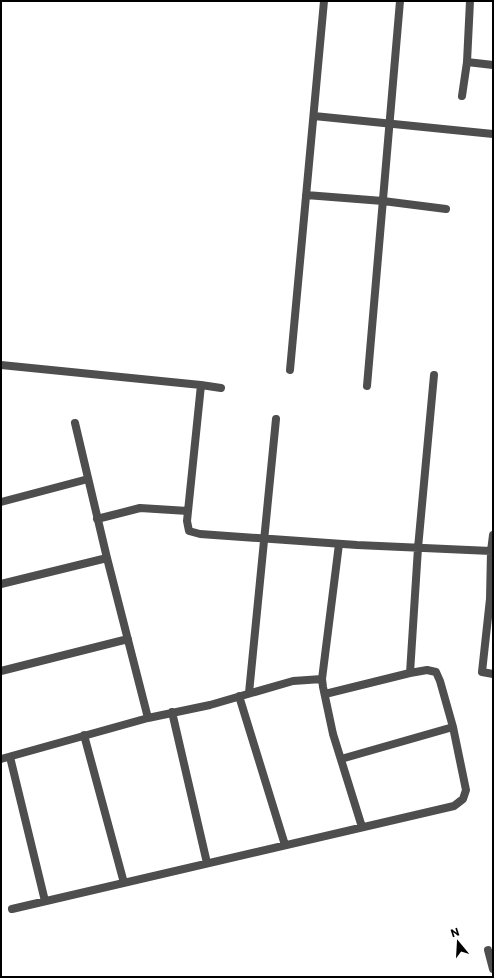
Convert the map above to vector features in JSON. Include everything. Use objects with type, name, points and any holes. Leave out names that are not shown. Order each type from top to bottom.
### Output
[{"type":"street","points":[[290,370],[324,1]]},
{"type":"street","points":[[367,386],[400,1]]},
{"type":"street","points":[[462,96],[467,62],[470,1]]},
{"type":"street","points":[[467,62],[493,65]]},
{"type":"street","points":[[314,116],[493,134]]},
{"type":"street","points":[[306,195],[446,208]]},
{"type":"street","points":[[1,366],[221,388]]},
{"type":"street","points":[[410,673],[418,548],[434,376]]},
{"type":"street","points":[[201,385],[187,521],[189,531],[200,534],[339,544],[491,551]]},
{"type":"street","points":[[249,693],[276,419]]},
{"type":"street","points":[[75,423],[106,558],[148,718]]},
{"type":"street","points":[[1,502],[88,479]]},
{"type":"street","points":[[97,519],[140,508],[188,511]]},
{"type":"street","points":[[493,534],[491,551],[492,599],[482,672],[493,674]]},
{"type":"street","points":[[339,544],[322,679],[333,734],[362,827]]},
{"type":"street","points":[[1,584],[106,558]]},
{"type":"street","points":[[1,671],[128,639]]},
{"type":"street","points":[[12,909],[454,806],[463,799],[466,790],[452,727],[440,681],[436,672],[427,670],[410,673],[325,694]]},
{"type":"street","points":[[1,759],[148,718],[210,705],[293,681],[322,679]]},
{"type":"street","points":[[239,696],[284,845]]},
{"type":"street","points":[[172,712],[207,863]]},
{"type":"street","points":[[342,759],[452,727]]},
{"type":"street","points":[[84,736],[124,883]]},
{"type":"street","points":[[10,757],[45,901]]},
{"type":"street","points":[[488,950],[493,970]]}]
